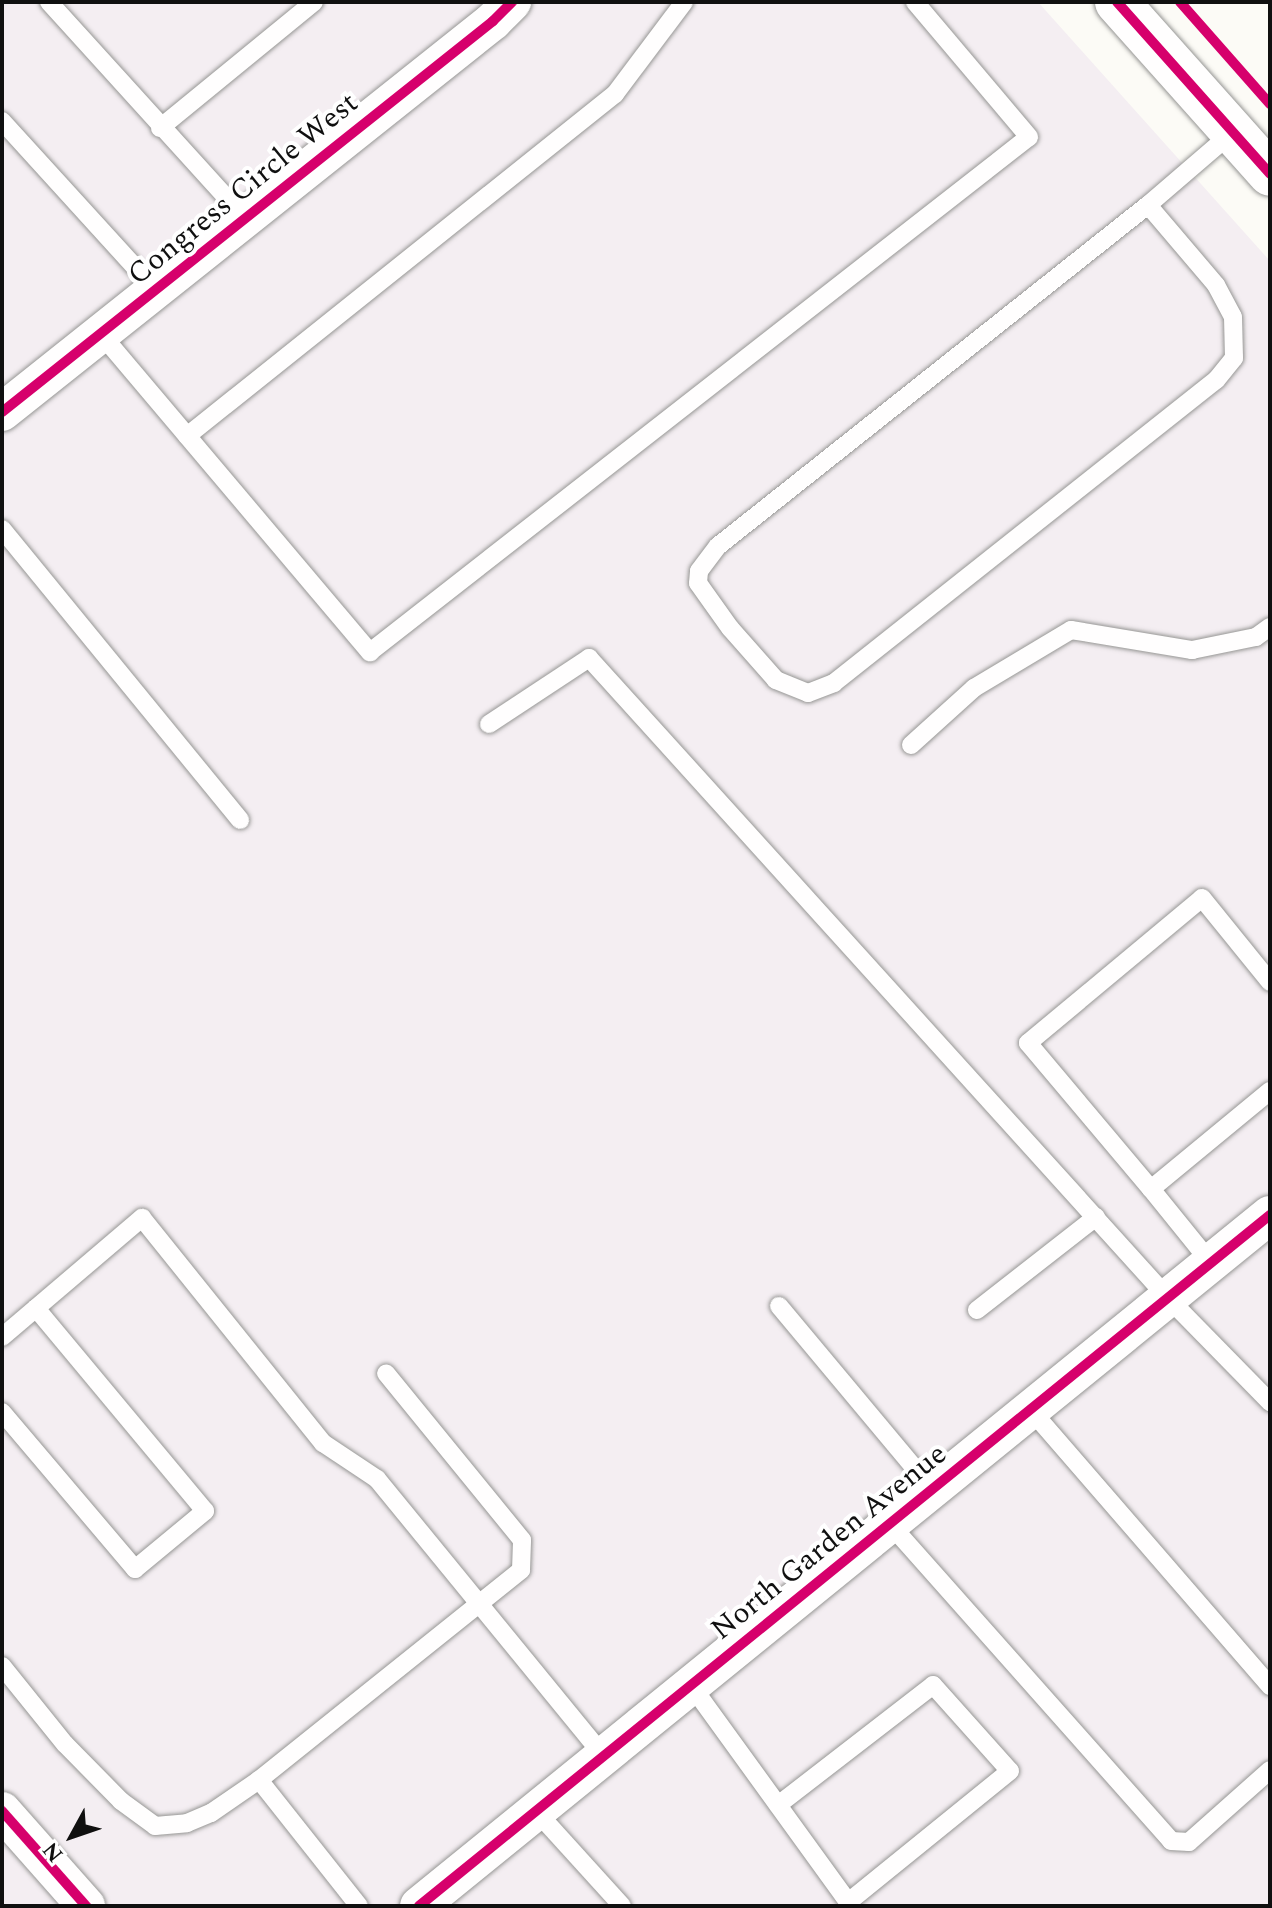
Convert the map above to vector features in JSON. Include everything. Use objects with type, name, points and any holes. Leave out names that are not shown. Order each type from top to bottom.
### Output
[{"type":"street","name":"Congress Circle West","points":[[2,412],[493,21],[512,2]]},
{"type":"street","points":[[1117,2],[1270,174]]},
{"type":"street","name":"North Garden Avenue","points":[[419,1906],[1270,1215]]},
{"type":"street","points":[[2,1811],[86,1906]]},
{"type":"lane","points":[[49,2],[160,128],[245,218]]},
{"type":"lane","points":[[160,128],[314,2]]},
{"type":"lane","points":[[187,436],[615,94],[684,2]]},
{"type":"lane","points":[[101,334],[370,652],[1029,137],[915,2]]},
{"type":"lane","points":[[2,121],[156,290]]},
{"type":"lane","points":[[1148,205],[1216,285],[1233,317],[1234,358],[1216,380],[834,683],[808,693],[776,680],[730,628],[698,583],[699,571],[718,546],[1148,205],[1233,132]]},
{"type":"lane","points":[[2,529],[240,820]]},
{"type":"lane","points":[[911,745],[974,688],[1071,630],[1192,650],[1256,637],[1270,627]]},
{"type":"lane","points":[[489,724],[589,658],[1168,1298],[1270,1402]]},
{"type":"lane","points":[[1211,1263],[1028,1043],[1202,898],[1270,982]]},
{"type":"lane","points":[[1151,1189],[1270,1091]]},
{"type":"lane","points":[[977,1310],[1096,1217]]},
{"type":"lane","points":[[2,1337],[142,1218],[323,1443],[377,1479],[604,1756]]},
{"type":"lane","points":[[779,1306],[932,1489]]},
{"type":"lane","points":[[2,1412],[135,1569],[205,1511],[36,1308]]},
{"type":"lane","points":[[2,1666],[65,1744],[121,1801],[155,1826],[187,1823],[211,1813],[259,1780],[521,1570],[522,1540],[386,1373]]},
{"type":"lane","points":[[1030,1409],[1270,1686]]},
{"type":"lane","points":[[889,1523],[1171,1841],[1189,1842],[1270,1770]]},
{"type":"lane","points":[[691,1685],[849,1904],[1010,1771],[933,1685],[778,1805]]},
{"type":"lane","points":[[259,1780],[359,1906]]},
{"type":"lane","points":[[536,1811],[622,1906]]},
{"type":"shaded area","points":[[2,2],[1038,2],[1270,261],[1270,1906],[2,1906]]},
{"type":"cycle path","points":[[2,412],[493,21],[512,2]]},
{"type":"cycle path","points":[[1117,2],[1270,174]]},
{"type":"cycle path","points":[[1180,2],[1270,104]]},
{"type":"cycle path","points":[[419,1906],[1270,1215]]},
{"type":"cycle path","points":[[2,1811],[86,1906]]}]
